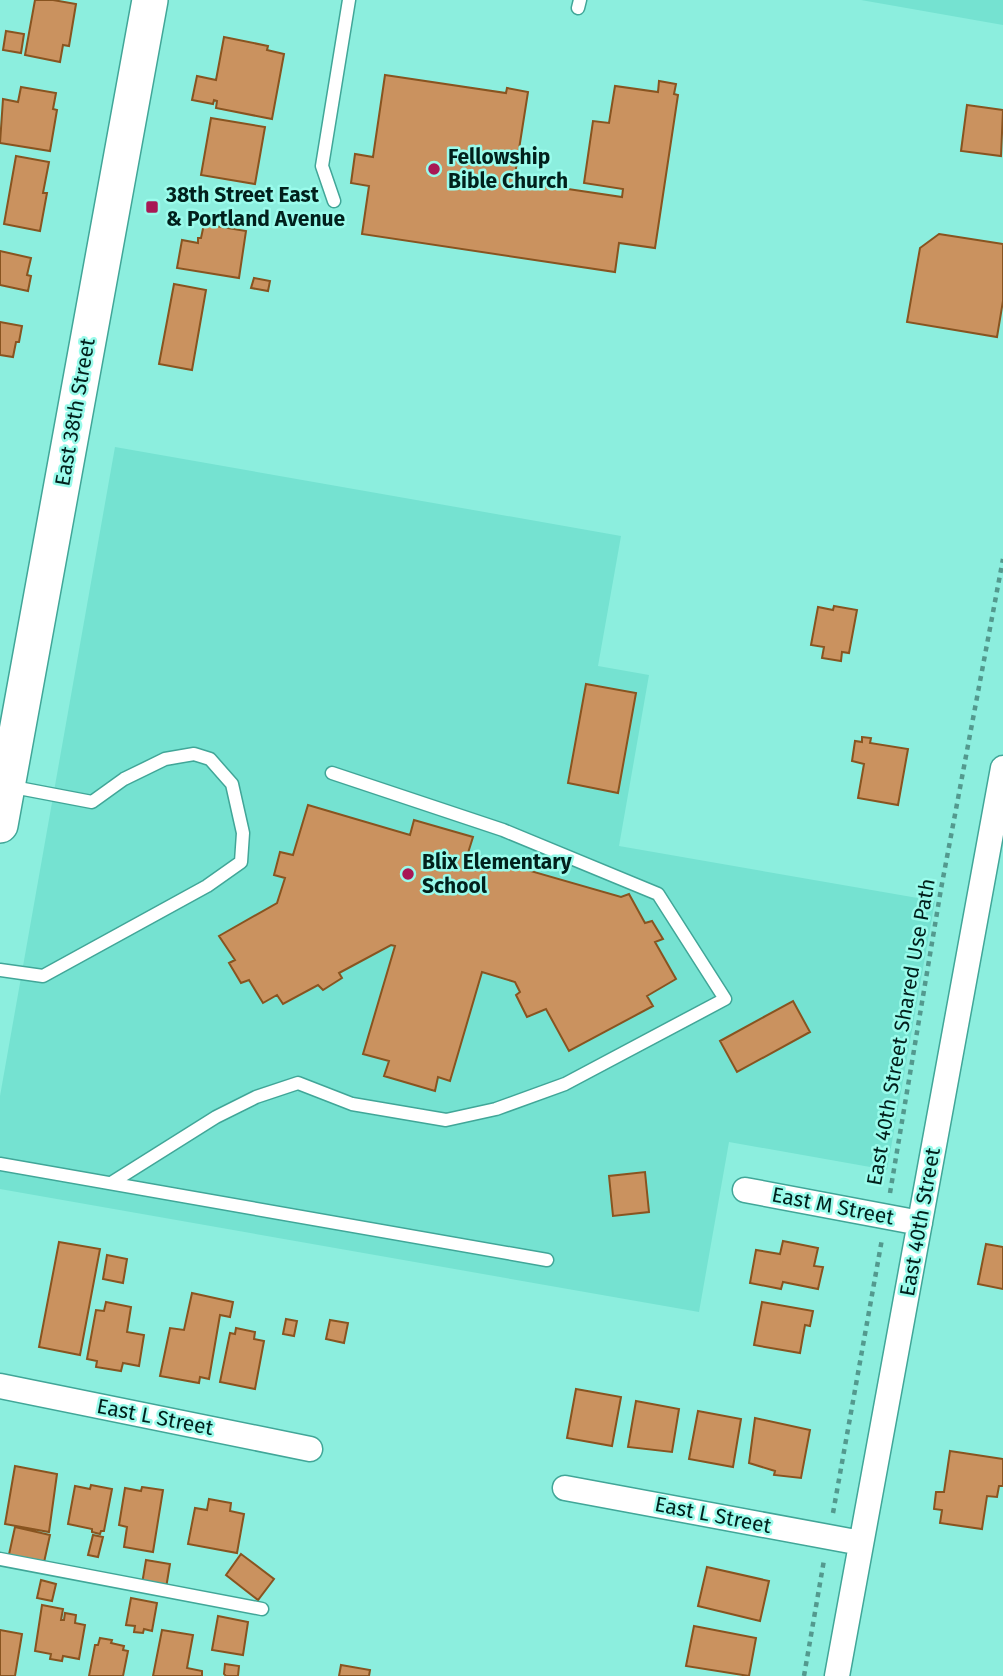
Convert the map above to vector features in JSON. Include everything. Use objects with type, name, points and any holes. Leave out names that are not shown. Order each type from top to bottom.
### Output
[{"type":"main road","name":"East 38th Street","points":[[0,825],[150,0]]},
{"type":"street","name":"East 40th Street","points":[[837,1676],[1003,768]]},
{"type":"street","name":"East M Street","points":[[745,1190],[920,1223]]},
{"type":"street","name":"East L Street","points":[[0,1386],[310,1448]]},
{"type":"street","name":"East L Street","points":[[565,1488],[861,1543]]},
{"type":"lane","points":[[334,201],[323,166],[349,0]]},
{"type":"lane","points":[[0,970],[43,976],[207,886],[241,862],[243,833],[232,784],[210,759],[194,754],[165,759],[124,779],[92,802],[7,786]]},
{"type":"lane","points":[[111,1183],[216,1117],[256,1097],[298,1083],[352,1104],[446,1121],[496,1109],[565,1084],[726,999],[658,894],[503,830],[332,773]]},
{"type":"lane","points":[[0,1164],[547,1260]]},
{"type":"lane","points":[[0,1559],[262,1609]]},
{"type":"path","name":"East 40th Street Shared Use Path","points":[[804,1676],[886,1216],[940,889],[1003,559]]},
{"type":"shaded area","points":[[861,0],[1003,0],[1003,25]]},
{"type":"shaded area","name":"Blix Elementary School","points":[[115,447],[621,536],[598,666],[649,675],[619,846],[935,901],[887,1170],[729,1142],[699,1312],[0,1189],[0,1096]]},
{"type":"building","points":[[35,0],[76,4],[69,46],[63,45],[60,62],[25,55]]},
{"type":"building","points":[[6,31],[24,34],[21,53],[3,50]]},
{"type":"building","points":[[224,37],[268,46],[267,50],[284,54],[272,119],[216,108],[217,101],[214,100],[213,104],[192,100],[197,76],[216,80]]},
{"type":"building","name":"Fellowship Bible Church","points":[[385,75],[506,93],[507,88],[528,92],[514,181],[622,197],[623,189],[584,183],[593,121],[609,123],[615,86],[658,92],[659,81],[676,84],[674,94],[678,95],[655,248],[619,243],[615,272],[362,234],[369,186],[351,183],[355,154],[373,157]]},
{"type":"building","points":[[21,87],[56,93],[53,109],[57,110],[50,151],[0,143],[3,99],[18,102]]},
{"type":"building","points":[[967,105],[1003,110],[1001,156],[961,151]]},
{"type":"building","points":[[211,118],[265,127],[255,184],[201,175]]},
{"type":"building","points":[[16,156],[49,162],[40,231],[4,224]]},
{"type":"building","points":[[204,224],[246,231],[239,278],[177,268],[182,240],[198,243]]},
{"type":"building","points":[[939,234],[1003,244],[1003,301],[997,337],[907,322],[920,248]]},
{"type":"building","points":[[0,251],[31,258],[27,275],[31,276],[28,291],[0,285]]},
{"type":"building","points":[[254,278],[270,281],[268,291],[251,288]]},
{"type":"building","points":[[174,284],[206,290],[192,370],[159,364]]},
{"type":"building","points":[[0,322],[22,326],[13,357],[0,355]]},
{"type":"building","points":[[834,606],[857,610],[849,653],[842,652],[841,661],[822,658],[824,647],[811,645],[818,607],[833,610]]},
{"type":"building","points":[[586,684],[636,693],[618,793],[568,783]]},
{"type":"building","points":[[862,737],[871,738],[870,743],[908,749],[898,805],[858,798],[864,764],[852,761],[855,741],[862,742]]},
{"type":"building","points":[[308,805],[410,835],[414,820],[473,837],[468,853],[621,897],[629,894],[645,923],[652,921],[663,939],[655,942],[676,979],[647,996],[653,1006],[569,1051],[546,1009],[527,1017],[516,995],[520,992],[515,982],[482,972],[450,1081],[438,1077],[435,1091],[384,1076],[389,1061],[363,1054],[395,946],[391,945],[339,973],[342,978],[323,990],[318,985],[283,1004],[277,995],[263,1003],[249,980],[241,983],[229,963],[235,960],[219,936],[277,903],[285,878],[274,875],[280,852],[293,855]]},
{"type":"building","points":[[793,1001],[810,1032],[737,1072],[720,1041]]},
{"type":"building","points":[[645,1172],[649,1212],[613,1216],[609,1176]]},
{"type":"building","points":[[783,1241],[818,1248],[814,1266],[823,1267],[818,1289],[783,1282],[781,1289],[750,1283],[756,1250],[780,1254]]},
{"type":"building","points":[[59,1242],[100,1249],[80,1355],[39,1347]]},
{"type":"building","points":[[986,1244],[1003,1247],[1003,1289],[978,1284]]},
{"type":"building","points":[[107,1255],[127,1259],[123,1283],[103,1279]]},
{"type":"building","points":[[192,1293],[233,1302],[230,1317],[220,1315],[209,1379],[200,1377],[199,1383],[160,1376],[170,1328],[184,1330]]},
{"type":"building","points":[[106,1302],[131,1307],[127,1332],[144,1335],[139,1366],[123,1363],[121,1371],[96,1367],[97,1361],[87,1359],[96,1310],[104,1311]]},
{"type":"building","points":[[762,1302],[813,1311],[810,1326],[805,1325],[800,1353],[754,1345]]},
{"type":"building","points":[[286,1319],[297,1321],[294,1336],[283,1334]]},
{"type":"building","points":[[330,1320],[348,1323],[344,1343],[326,1339]]},
{"type":"building","points":[[236,1328],[255,1332],[254,1339],[264,1341],[255,1389],[220,1382],[230,1333],[235,1334]]},
{"type":"building","points":[[576,1389],[621,1397],[612,1446],[567,1438]]},
{"type":"building","points":[[636,1401],[679,1409],[672,1452],[628,1447]]},
{"type":"building","points":[[698,1411],[741,1419],[733,1467],[689,1459]]},
{"type":"building","points":[[755,1418],[810,1430],[801,1478],[774,1475],[775,1471],[749,1463]]},
{"type":"building","points":[[950,1451],[1003,1459],[1003,1486],[999,1486],[997,1497],[987,1496],[982,1529],[940,1523],[942,1510],[934,1509],[936,1492],[944,1492]]},
{"type":"building","points":[[15,1466],[57,1474],[49,1532],[5,1524]]},
{"type":"building","points":[[91,1485],[112,1489],[104,1531],[100,1534],[92,1532],[92,1529],[68,1524],[75,1486],[90,1489]]},
{"type":"building","points":[[142,1487],[163,1490],[153,1552],[124,1547],[127,1527],[119,1525],[125,1488],[141,1491]]},
{"type":"building","points":[[209,1499],[231,1503],[230,1511],[244,1514],[237,1553],[188,1544],[195,1508],[207,1510]]},
{"type":"building","points":[[15,1527],[50,1535],[43,1567],[8,1559]]},
{"type":"building","points":[[93,1535],[103,1537],[98,1557],[88,1555]]},
{"type":"building","points":[[241,1554],[274,1579],[258,1600],[226,1575]]},
{"type":"building","points":[[146,1560],[170,1564],[166,1588],[142,1584]]},
{"type":"building","points":[[707,1567],[769,1581],[760,1621],[698,1606]]},
{"type":"building","points":[[41,1580],[56,1584],[52,1601],[37,1598]]},
{"type":"building","points":[[131,1598],[157,1603],[152,1631],[144,1629],[143,1633],[134,1632],[135,1626],[126,1625]]},
{"type":"building","points":[[42,1605],[63,1609],[61,1620],[64,1620],[65,1613],[76,1615],[75,1623],[85,1625],[79,1659],[63,1656],[62,1661],[50,1659],[51,1654],[35,1651]]},
{"type":"building","points":[[218,1616],[248,1622],[243,1655],[212,1650]]},
{"type":"building","points":[[694,1626],[756,1638],[749,1676],[686,1666]]},
{"type":"building","points":[[0,1630],[22,1634],[15,1676],[0,1676]]},
{"type":"building","points":[[162,1630],[193,1635],[187,1668],[202,1671],[202,1676],[153,1676]]},
{"type":"building","points":[[100,1638],[112,1640],[111,1643],[124,1646],[123,1650],[128,1651],[123,1676],[89,1676],[95,1645],[98,1645]]},
{"type":"building","points":[[225,1664],[239,1666],[238,1676],[226,1676]]},
{"type":"building","points":[[341,1665],[370,1670],[369,1676],[339,1676]]},
{"type":"place","name":"Fellowship Bible Church","points":[[434,169]]},
{"type":"place","name":"38th Street East & Portland Avenue","points":[[152,207]]},
{"type":"place","name":"Blix Elementary School","points":[[408,874]]}]
